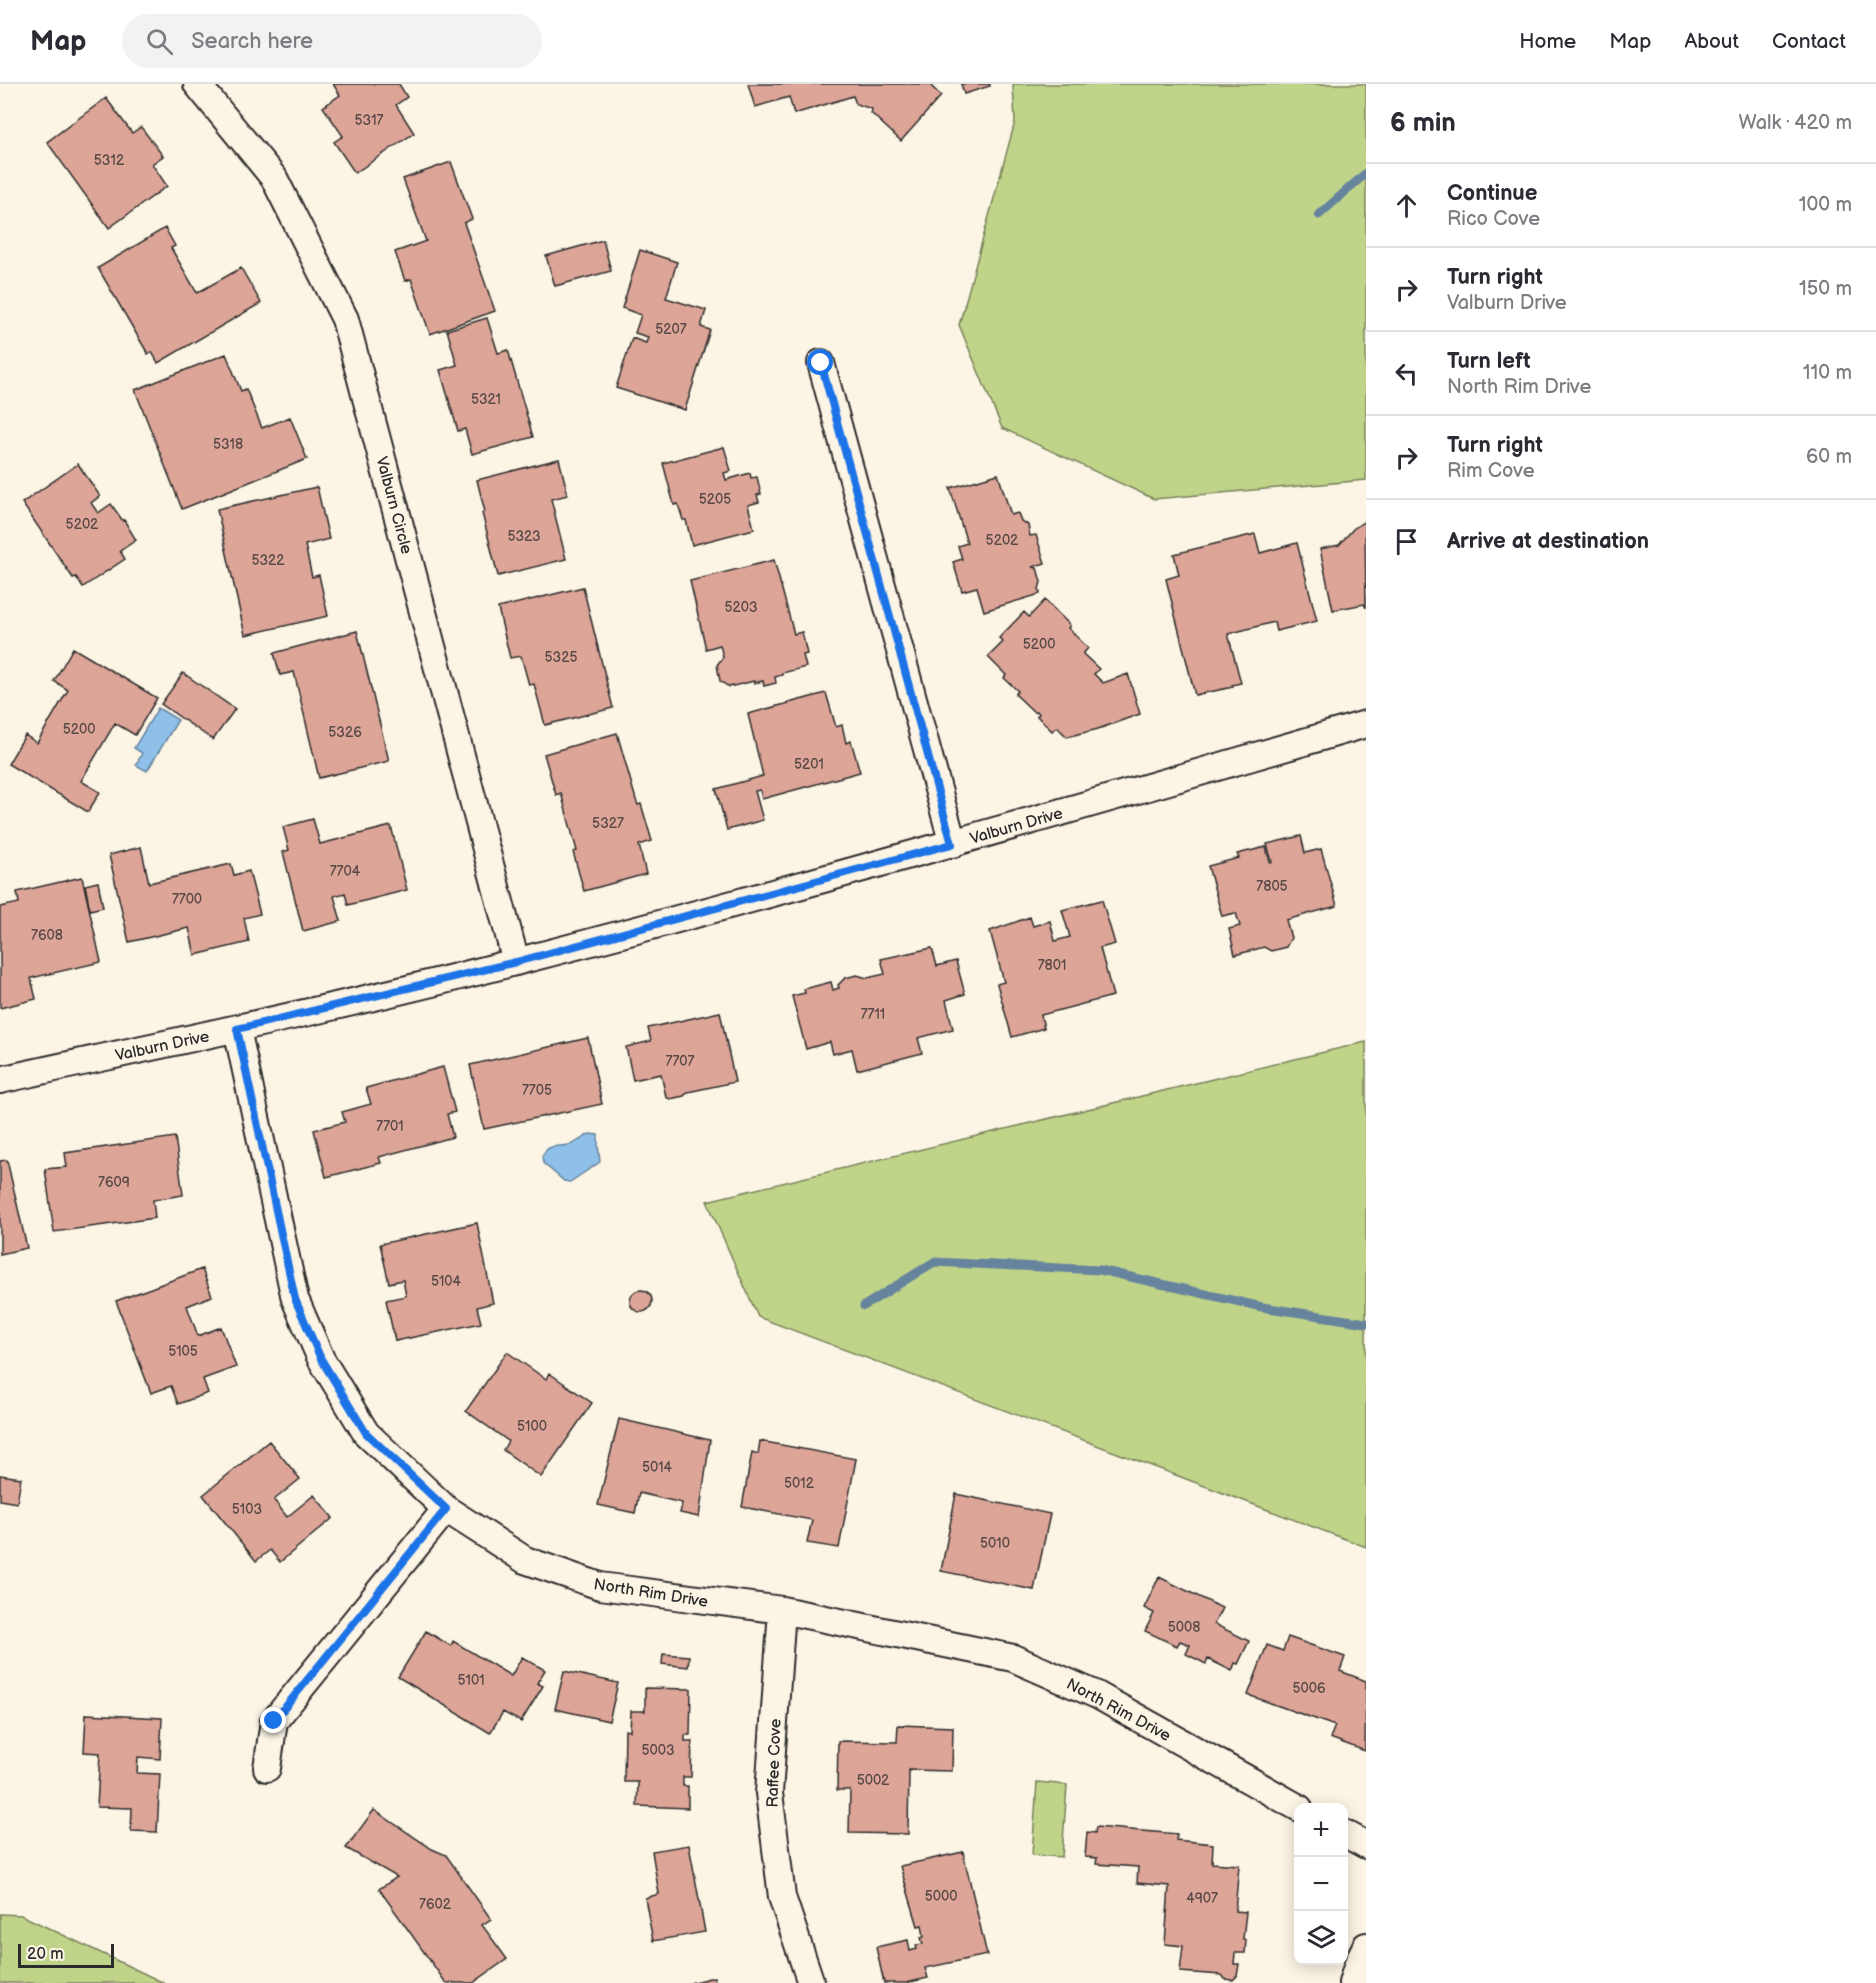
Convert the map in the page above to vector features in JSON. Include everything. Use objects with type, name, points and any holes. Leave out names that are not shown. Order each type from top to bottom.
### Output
[{"type":"street","name":"Valburn Circle","points":[[197,84],[274,178],[345,319],[516,962]]},
{"type":"street","points":[[821,363],[952,844]]},
{"type":"street","name":"Valburn Drive","points":[[0,1080],[237,1029],[516,962],[952,844],[1366,724]]},
{"type":"street","name":"North Rim Drive","points":[[237,1029],[295,1299],[321,1359],[366,1433],[446,1509],[525,1560],[600,1586],[782,1610],[1013,1658],[1097,1695],[1294,1805]]},
{"type":"street","points":[[267,1768],[274,1721],[446,1509]]},
{"type":"street","name":"Raffee Cove","points":[[782,1610],[769,1793],[782,1897],[811,1983]]},
{"type":"street","points":[[1348,1835],[1366,1845]]},
{"type":"street","points":[[1352,1983],[1366,1946]]},
{"type":"green space","points":[[1013,84],[1366,84],[1366,480],[1154,499],[1002,428],[959,325],[1015,122]]},
{"type":"green space","points":[[1366,1042],[1366,1547],[758,1317],[707,1201]]},
{"type":"green space","points":[[1037,1782],[1067,1785],[1062,1857],[1032,1855]]},
{"type":"green space","points":[[0,1914],[21,1915],[164,1983],[0,1983]]},
{"type":"water","points":[[158,708],[178,720],[147,771],[136,765],[142,753],[134,748]]},
{"type":"water","points":[[589,1134],[598,1135],[600,1162],[570,1182],[564,1181],[543,1163],[542,1156],[548,1148],[572,1144]]},
{"type":"building","points":[[333,84],[399,84],[407,97],[396,105],[414,133],[355,173],[334,142],[343,136],[323,107],[340,95]]},
{"type":"building","points":[[748,84],[929,84],[941,96],[901,141],[871,113],[872,109],[856,104],[853,96],[794,114],[789,97],[755,107]]},
{"type":"building","points":[[961,84],[990,84],[990,86],[964,94]]},
{"type":"building","points":[[106,98],[132,133],[141,127],[163,156],[152,164],[167,186],[109,228],[47,142]]},
{"type":"building","points":[[451,162],[472,219],[464,223],[495,311],[430,334],[411,279],[405,281],[395,252],[426,241],[403,179]]},
{"type":"building","points":[[165,228],[175,246],[171,248],[197,293],[241,268],[261,303],[158,363],[152,352],[148,354],[98,268]]},
{"type":"building","points":[[603,240],[611,271],[555,286],[546,256]]},
{"type":"building","points":[[640,250],[677,262],[666,298],[706,310],[701,327],[710,330],[685,410],[616,388],[632,338],[646,343],[648,337],[635,333],[641,315],[622,308]]},
{"type":"building","points":[[487,318],[498,353],[508,350],[533,437],[472,454],[465,429],[458,431],[440,370],[457,365],[447,330]]},
{"type":"building","points":[[226,354],[241,391],[246,389],[262,428],[290,417],[307,459],[182,509],[135,390]]},
{"type":"building","points":[[724,447],[731,471],[724,473],[726,480],[750,473],[751,478],[757,477],[761,494],[757,495],[759,502],[748,505],[754,529],[692,545],[686,520],[683,520],[678,504],[674,505],[663,463]]},
{"type":"building","points":[[559,459],[568,495],[551,499],[566,559],[498,576],[482,513],[485,512],[477,480]]},
{"type":"building","points":[[78,464],[100,496],[91,503],[98,513],[111,504],[136,540],[120,551],[125,559],[83,587],[76,577],[73,578],[22,503]]},
{"type":"building","points":[[998,474],[1011,515],[1018,513],[1021,521],[1028,525],[1030,536],[1036,535],[1045,563],[1032,567],[1037,568],[1041,582],[1040,594],[984,611],[977,587],[962,591],[953,562],[962,559],[958,546],[967,543],[950,488]]},
{"type":"building","points":[[317,487],[329,539],[305,545],[312,577],[319,575],[328,616],[245,635],[217,509]]},
{"type":"building","points":[[1365,521],[1366,608],[1364,604],[1333,610],[1320,549],[1339,545],[1353,529]]},
{"type":"building","points":[[1255,534],[1260,553],[1297,543],[1317,621],[1276,631],[1274,622],[1228,634],[1241,683],[1232,685],[1233,687],[1195,695],[1166,579],[1179,575],[1174,554]]},
{"type":"building","points":[[774,560],[794,634],[802,632],[807,654],[803,655],[806,667],[782,673],[775,677],[776,683],[764,686],[763,681],[754,683],[754,681],[729,687],[720,681],[717,665],[723,657],[720,645],[706,649],[690,581]]},
{"type":"building","points":[[583,587],[613,708],[545,725],[534,684],[529,685],[521,656],[510,658],[498,608]]},
{"type":"building","points":[[1045,600],[1070,625],[1068,628],[1088,648],[1083,654],[1099,669],[1094,674],[1103,683],[1128,674],[1140,714],[1067,737],[1057,727],[1052,731],[1037,716],[1039,714],[1037,711],[1035,713],[1015,694],[1018,691],[1004,678],[1006,675],[988,657],[1003,642],[999,638],[1024,612],[1029,617]]},
{"type":"building","points":[[357,631],[389,761],[319,778],[294,672],[280,675],[274,653]]},
{"type":"building","points":[[73,648],[157,698],[135,735],[115,723],[81,781],[100,792],[88,812],[8,764],[25,735],[37,743],[68,690],[54,681]]},
{"type":"building","points":[[183,673],[235,709],[213,740],[161,704]]},
{"type":"building","points":[[826,693],[836,727],[842,725],[846,743],[851,741],[860,772],[762,799],[760,790],[755,791],[763,820],[727,830],[716,789],[763,776],[748,714]]},
{"type":"building","points":[[617,733],[636,800],[638,805],[641,804],[652,841],[639,845],[646,874],[584,891],[573,852],[577,851],[561,793],[556,795],[544,754]]},
{"type":"building","points":[[313,819],[320,844],[391,826],[407,890],[348,905],[345,893],[334,896],[341,921],[303,931],[283,852],[289,850],[283,827]]},
{"type":"building","points":[[1301,836],[1305,853],[1321,849],[1337,906],[1286,920],[1291,938],[1286,947],[1271,951],[1264,947],[1235,955],[1229,929],[1240,926],[1236,913],[1222,916],[1208,866],[1239,858],[1237,854],[1266,847],[1270,862],[1272,862],[1267,844]]},
{"type":"building","points":[[141,847],[149,883],[231,864],[234,875],[249,871],[260,914],[244,918],[249,942],[195,955],[189,928],[129,942],[109,855]]},
{"type":"building","points":[[82,877],[101,962],[31,978],[36,999],[0,1008],[0,907],[19,903],[17,892]]},
{"type":"building","points":[[98,882],[103,907],[90,910],[85,885]]},
{"type":"building","points":[[1102,900],[1115,944],[1100,948],[1113,996],[1041,1015],[1044,1028],[1012,1037],[997,984],[1004,982],[990,931],[1030,917],[1033,926],[1050,921],[1055,941],[1070,937],[1062,910]]},
{"type":"building","points":[[932,948],[937,966],[956,961],[965,994],[946,1000],[953,1029],[918,1038],[922,1053],[857,1070],[852,1049],[833,1054],[830,1042],[806,1049],[792,996],[805,993],[804,989],[831,982],[833,990],[839,988],[838,985],[845,978],[857,975],[867,978],[885,974],[881,959]]},
{"type":"building","points":[[720,1012],[735,1082],[688,1092],[684,1096],[670,1099],[666,1097],[661,1074],[633,1080],[626,1047],[651,1041],[648,1028]]},
{"type":"building","points":[[588,1038],[602,1104],[484,1129],[470,1065]]},
{"type":"building","points":[[443,1067],[455,1112],[447,1114],[453,1137],[379,1157],[381,1163],[326,1177],[314,1130],[345,1122],[342,1112],[371,1104],[366,1088]]},
{"type":"building","points":[[175,1137],[183,1195],[153,1200],[155,1218],[54,1232],[45,1169],[67,1167],[65,1153]]},
{"type":"building","points":[[7,1160],[27,1248],[0,1254],[0,1161]]},
{"type":"building","points":[[477,1223],[493,1303],[477,1307],[481,1323],[395,1341],[386,1300],[406,1296],[403,1280],[389,1283],[380,1244]]},
{"type":"building","points":[[202,1269],[212,1296],[187,1306],[198,1336],[221,1327],[236,1367],[203,1379],[208,1393],[178,1404],[171,1386],[151,1393],[116,1301]]},
{"type":"building","points":[[641,1290],[649,1293],[652,1301],[649,1309],[641,1312],[633,1309],[630,1301],[633,1293]]},
{"type":"building","points":[[507,1352],[546,1379],[549,1373],[592,1403],[541,1477],[503,1450],[508,1441],[466,1411]]},
{"type":"building","points":[[619,1419],[710,1440],[699,1517],[680,1513],[682,1503],[639,1493],[635,1513],[598,1505]]},
{"type":"building","points":[[269,1441],[300,1479],[274,1500],[287,1517],[314,1495],[333,1518],[280,1562],[270,1550],[256,1561],[203,1495]]},
{"type":"building","points":[[760,1441],[856,1459],[839,1548],[807,1543],[812,1520],[742,1507],[752,1452],[758,1454]]},
{"type":"building","points":[[0,1475],[21,1478],[17,1503],[0,1500]]},
{"type":"building","points":[[956,1494],[1050,1514],[1034,1590],[941,1571]]},
{"type":"building","points":[[1159,1577],[1222,1608],[1214,1624],[1249,1641],[1232,1671],[1208,1659],[1206,1664],[1186,1654],[1190,1645],[1180,1641],[1177,1646],[1145,1631],[1154,1613],[1144,1608]]},
{"type":"building","points":[[426,1631],[451,1646],[453,1641],[511,1676],[522,1657],[545,1670],[537,1683],[543,1686],[521,1722],[503,1712],[490,1733],[398,1677]]},
{"type":"building","points":[[1288,1637],[1345,1657],[1340,1671],[1366,1681],[1365,1751],[1330,1738],[1335,1726],[1248,1695],[1267,1645],[1283,1651]]},
{"type":"building","points":[[663,1654],[689,1656],[688,1667],[662,1664]]},
{"type":"building","points":[[564,1671],[618,1683],[609,1721],[555,1709]]},
{"type":"building","points":[[645,1688],[691,1689],[690,1735],[685,1735],[685,1741],[692,1741],[691,1777],[683,1777],[683,1786],[688,1786],[688,1808],[637,1806],[638,1782],[624,1782],[625,1730],[630,1731],[631,1711],[645,1711]]},
{"type":"building","points":[[86,1714],[162,1718],[160,1759],[138,1757],[137,1773],[160,1774],[157,1832],[131,1831],[132,1808],[97,1807],[100,1753],[84,1752]]},
{"type":"building","points":[[898,1725],[953,1727],[952,1771],[909,1770],[908,1834],[849,1833],[850,1790],[837,1790],[838,1741],[897,1742]]},
{"type":"building","points":[[374,1810],[432,1849],[446,1855],[491,1919],[482,1925],[507,1959],[473,1983],[446,1983],[379,1889],[397,1877],[346,1848]]},
{"type":"building","points":[[1096,1827],[1177,1834],[1176,1840],[1213,1844],[1212,1863],[1239,1865],[1235,1911],[1246,1912],[1243,1939],[1246,1940],[1245,1953],[1235,1953],[1234,1964],[1239,1964],[1237,1976],[1233,1980],[1225,1979],[1222,1975],[1180,1972],[1183,1946],[1165,1944],[1169,1886],[1137,1883],[1138,1867],[1096,1864],[1097,1858],[1085,1857],[1087,1832],[1095,1833]]},
{"type":"building","points":[[689,1845],[705,1932],[653,1941],[645,1898],[659,1894],[652,1851]]},
{"type":"building","points":[[963,1852],[987,1955],[925,1968],[928,1978],[906,1983],[884,1983],[876,1947],[908,1940],[910,1951],[917,1949],[916,1945],[923,1944],[921,1938],[924,1937],[922,1925],[918,1926],[900,1866]]},
{"type":"building","points":[[714,1977],[716,1983],[690,1983]]},
{"type":"waterway","points":[[1319,215],[1366,173]]},
{"type":"waterway","points":[[864,1306],[934,1262],[1100,1270],[1262,1307],[1366,1323]]},
{"type":"route","points":[[274,1721],[446,1509],[366,1433],[321,1359],[295,1299],[237,1029],[516,962],[952,844],[821,363]]}]
